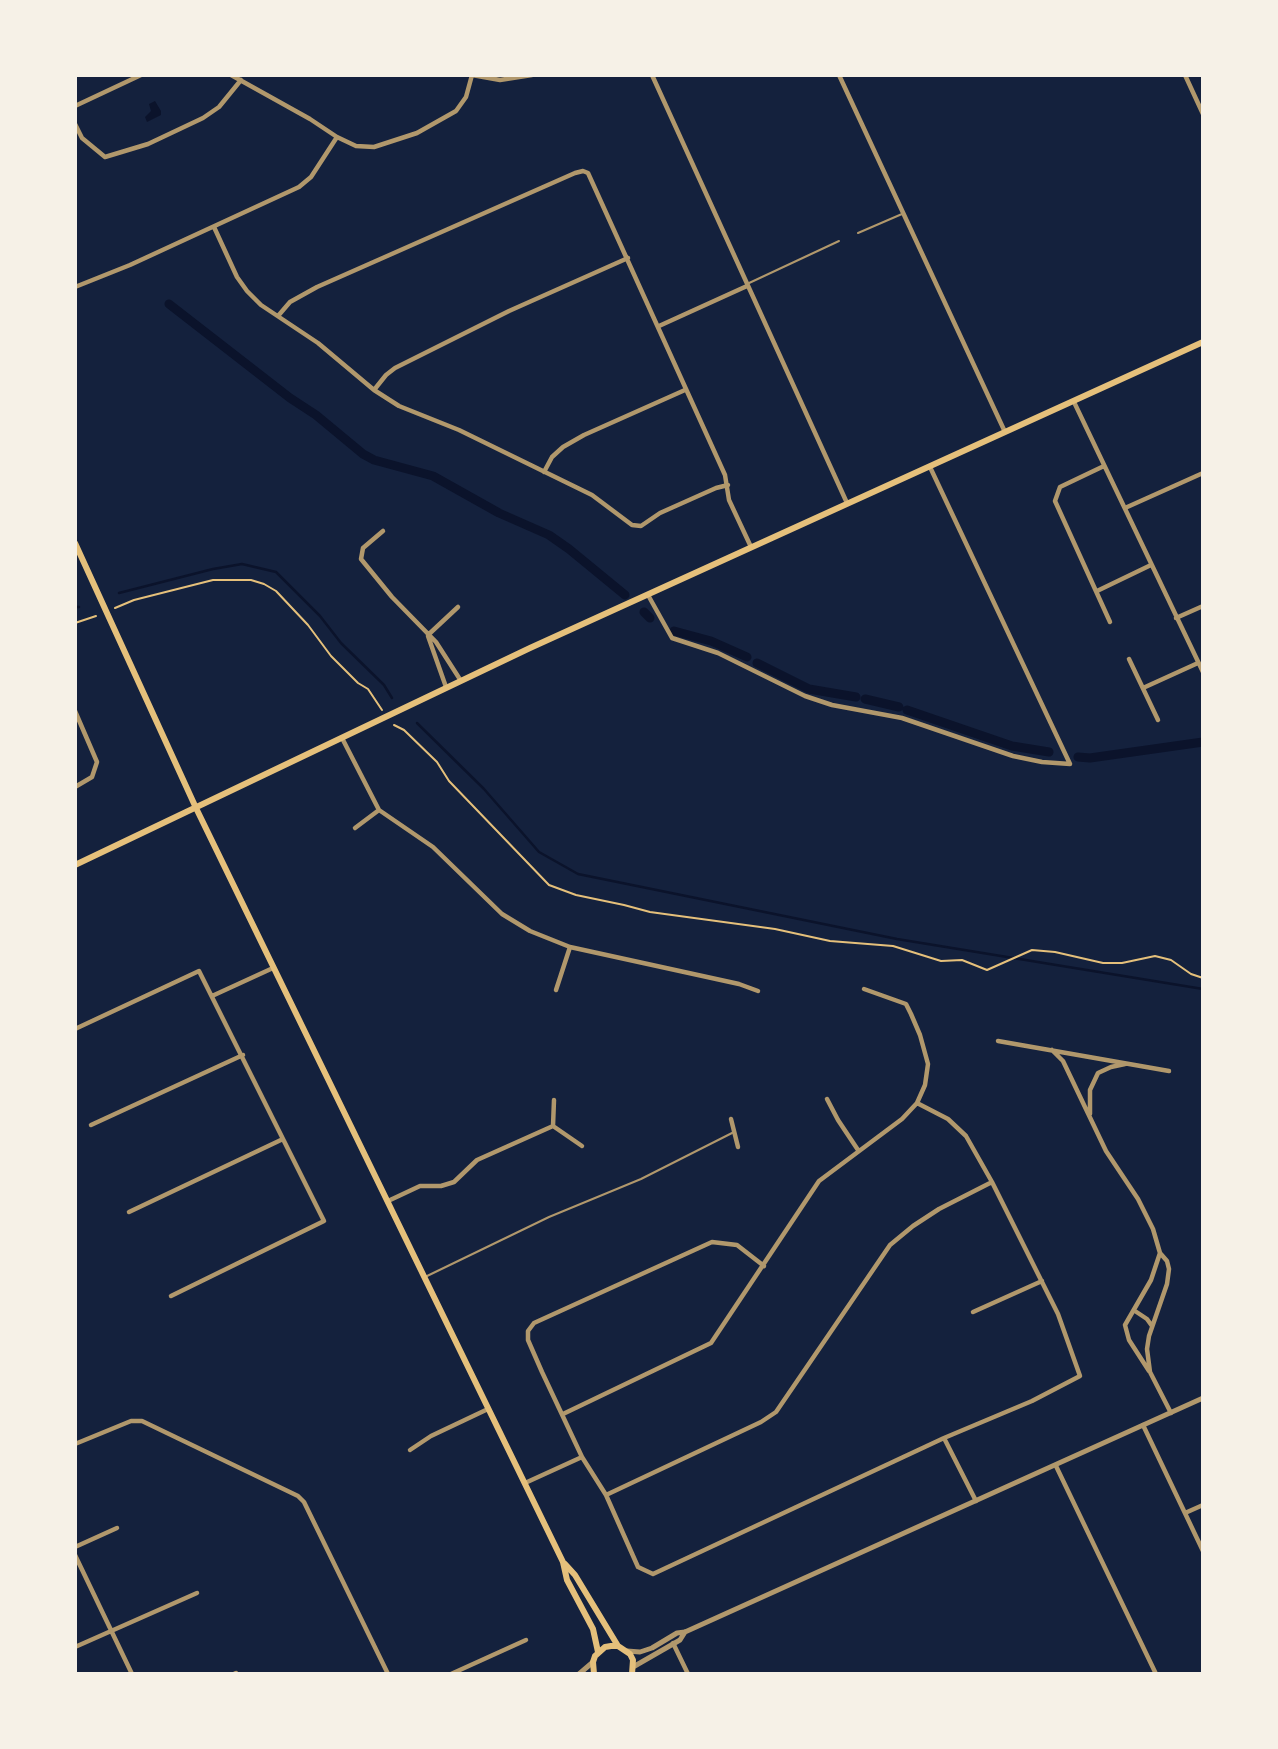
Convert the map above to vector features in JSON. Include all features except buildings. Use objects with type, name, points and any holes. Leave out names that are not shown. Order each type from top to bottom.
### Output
[{"type":"main road","points":[[75,865],[446,687],[1203,342]]},
{"type":"main road","points":[[75,542],[196,808],[563,1562],[567,1580],[593,1629],[598,1652]]},
{"type":"main road","points":[[563,1562],[575,1575],[618,1646],[627,1651],[633,1660],[633,1670]]},
{"type":"main road","points":[[594,1674],[593,1662],[598,1652],[605,1647],[618,1646]]},
{"type":"street","points":[[75,106],[141,75]]},
{"type":"street","points":[[231,75],[337,137],[356,146],[374,148],[417,133],[456,111],[466,97],[472,75],[499,80],[532,75]]},
{"type":"street","points":[[652,75],[847,503]]},
{"type":"street","points":[[839,75],[1006,432]]},
{"type":"street","points":[[1185,75],[1203,114]]},
{"type":"street","points":[[75,124],[82,138],[105,158],[148,144],[203,118],[219,107],[241,80]]},
{"type":"street","points":[[75,287],[86,285],[299,187],[311,177],[337,137]]},
{"type":"street","points":[[278,316],[300,295],[583,171],[588,173],[725,475],[729,500],[751,547]]},
{"type":"street","points":[[214,227],[237,277],[247,291],[318,343],[374,390],[399,406],[458,430],[592,495],[632,525],[641,526],[660,513],[728,485]]},
{"type":"street","points":[[374,390],[386,374],[396,368],[509,311],[628,258]]},
{"type":"street","points":[[659,326],[747,285]]},
{"type":"street","points":[[544,472],[552,457],[573,441],[685,390]]},
{"type":"street","points":[[1074,402],[1203,673]]},
{"type":"street","points":[[1104,466],[1060,487],[1055,500],[1110,622]]},
{"type":"street","points":[[648,595],[672,638],[718,653],[805,696],[832,705],[902,718],[1013,755],[1042,762],[1070,764],[930,467]]},
{"type":"street","points":[[1125,508],[1203,472]]},
{"type":"street","points":[[383,531],[363,548],[361,559],[392,597],[436,642],[461,681]]},
{"type":"street","points":[[1097,591],[1151,565]]},
{"type":"street","points":[[1176,618],[1203,606]]},
{"type":"street","points":[[428,635],[458,607]]},
{"type":"street","points":[[428,635],[446,687]]},
{"type":"street","points":[[1129,659],[1158,720]]},
{"type":"street","points":[[1143,688],[1198,663]]},
{"type":"street","points":[[75,711],[97,762],[92,777],[75,787]]},
{"type":"street","points":[[342,738],[379,810],[433,847],[502,914],[530,931],[570,947],[739,984],[758,991]]},
{"type":"street","points":[[355,828],[379,810]]},
{"type":"street","points":[[556,990],[570,947]]},
{"type":"street","points":[[212,996],[274,968]]},
{"type":"street","points":[[75,1030],[199,971],[324,1221],[171,1296]]},
{"type":"street","points":[[563,1414],[711,1343],[819,1181],[902,1119],[918,1103],[925,1085],[928,1064],[920,1035],[906,1004],[864,989]]},
{"type":"street","points":[[998,1041],[1169,1071]]},
{"type":"street","points":[[1052,1050],[1063,1060],[1106,1151],[1142,1205],[1160,1253],[1167,1261],[1169,1269],[1163,1298],[1147,1349],[1150,1372]]},
{"type":"street","points":[[90,1125],[243,1055]]},
{"type":"street","points":[[1090,1118],[1090,1090],[1098,1073],[1111,1067],[1130,1064]]},
{"type":"street","points":[[827,1099],[858,1150]]},
{"type":"street","points":[[553,1126],[554,1100]]},
{"type":"street","points":[[764,1266],[737,1245],[712,1242],[534,1323],[528,1331],[528,1339],[582,1457],[606,1495],[638,1567],[653,1574],[944,1438],[1032,1401],[1080,1376],[1058,1314],[1042,1280],[966,1136],[948,1119],[918,1103]]},
{"type":"street","points":[[731,1119],[738,1147]]},
{"type":"street","points":[[388,1201],[420,1186],[454,1182],[477,1160],[553,1126]]},
{"type":"street","points":[[553,1126],[582,1146]]},
{"type":"street","points":[[129,1212],[283,1139]]},
{"type":"street","points":[[606,1495],[761,1422],[776,1412],[890,1245],[939,1209],[992,1182]]},
{"type":"street","points":[[1160,1253],[1125,1330],[1171,1413]]},
{"type":"street","points":[[973,1312],[1042,1280]]},
{"type":"street","points":[[1135,1311],[1153,1327]]},
{"type":"street","points":[[627,1651],[640,1652],[652,1648],[677,1633],[685,1632],[976,1502],[1203,1398]]},
{"type":"street","points":[[410,1450],[431,1436],[488,1409]]},
{"type":"street","points":[[75,1444],[131,1421],[142,1421],[298,1496],[308,1511],[388,1674]]},
{"type":"street","points":[[1143,1425],[1203,1551]]},
{"type":"street","points":[[944,1438],[976,1502]]},
{"type":"street","points":[[525,1483],[582,1457]]},
{"type":"street","points":[[1056,1466],[1156,1674]]},
{"type":"street","points":[[1185,1513],[1203,1505]]},
{"type":"street","points":[[75,1548],[117,1528]]},
{"type":"street","points":[[75,1555],[132,1674]]},
{"type":"street","points":[[75,1647],[197,1593]]},
{"type":"street","points":[[633,1670],[685,1632]]},
{"type":"street","points":[[452,1674],[526,1640]]},
{"type":"street","points":[[673,1643],[688,1674]]},
{"type":"street","points":[[579,1674],[593,1662]]},
{"type":"lane","points":[[858,233],[904,213]]},
{"type":"lane","points":[[747,285],[839,241]]},
{"type":"lane","points":[[424,1277],[549,1217],[641,1179],[735,1131]]},
{"type":"path","points":[[115,608],[134,600],[214,580],[251,580],[264,583],[276,591],[308,625],[331,656],[358,683],[368,689],[382,710]]},
{"type":"path","points":[[75,623],[96,616]]},
{"type":"path","points":[[394,725],[404,730],[437,762],[449,780],[532,869],[549,885],[567,892],[650,912],[775,929],[830,941],[894,946],[941,961],[962,960],[987,970],[1032,950],[1055,952],[1103,963],[1155,956],[1171,960],[1191,974],[1203,978]]},
{"type":"water","points":[[155,101],[161,115],[147,122],[145,117],[151,111],[149,104]]},
{"type":"waterway","points":[[169,304],[290,398],[316,415],[363,454],[374,460],[433,476],[499,513],[549,535],[625,595]]},
{"type":"waterway","points":[[119,593],[242,564],[276,572],[384,685],[392,698]]},
{"type":"waterway","points":[[644,612],[650,618]]},
{"type":"waterway","points":[[674,631],[711,641],[747,657]]},
{"type":"waterway","points":[[757,663],[809,689],[856,697]]},
{"type":"waterway","points":[[865,699],[899,707]]},
{"type":"waterway","points":[[907,710],[1012,746],[1049,752]]},
{"type":"waterway","points":[[417,723],[484,789],[539,852],[578,874],[897,939],[1203,989]]},
{"type":"waterway","points":[[1078,757],[1090,758],[1203,742]]}]
